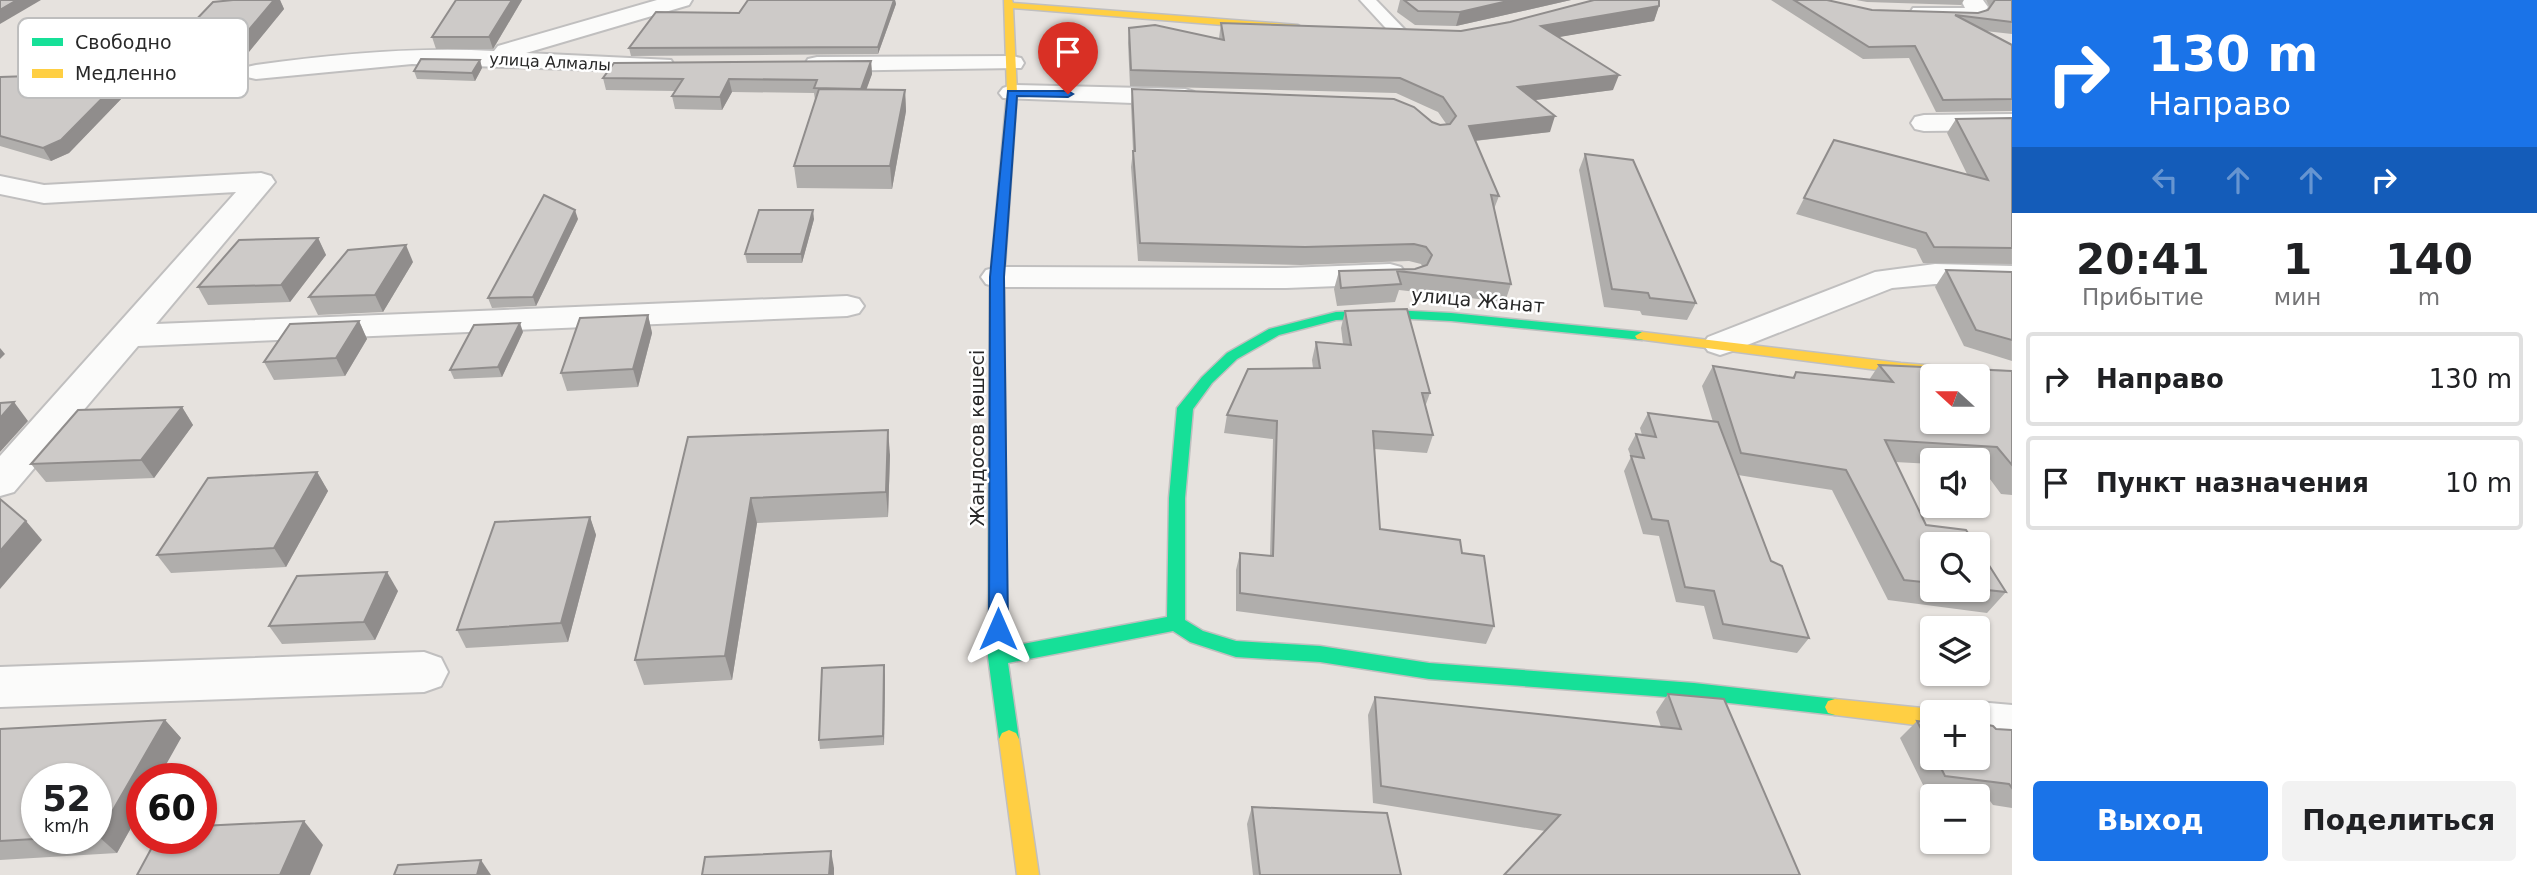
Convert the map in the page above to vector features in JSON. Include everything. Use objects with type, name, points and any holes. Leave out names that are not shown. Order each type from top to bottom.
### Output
[{"type":"street","points":[[481,58],[681,0]]},
{"type":"street","points":[[1894,13],[1971,15],[1977,7],[1972,0]]},
{"type":"street","points":[[1008,2],[1135,17],[1308,29]]},
{"type":"street","name":"Жандосов көшесі","points":[[1008,2],[1012,93],[997,277],[998,656],[1028,875]]},
{"type":"street","points":[[1384,35],[1409,36]]},
{"type":"street","name":"улица Алмалы","points":[[256,72],[360,59],[481,58],[597,66],[680,65]]},
{"type":"street","points":[[791,64],[1012,63]]},
{"type":"street","points":[[1012,93],[1207,98]]},
{"type":"street","points":[[1924,123],[2012,122]]},
{"type":"street","points":[[0,185],[44,194],[261,182],[0,482]]},
{"type":"street","points":[[997,277],[1286,278],[1409,274]]},
{"type":"street","points":[[1720,344],[1886,279],[1935,274],[2012,275]]},
{"type":"street","points":[[128,336],[847,306]]},
{"type":"street","name":"улица Жанат","points":[[1176,623],[1177,498],[1185,408],[1207,380],[1232,356],[1275,332],[1336,316],[1391,314],[1522,323],[1720,344],[1901,368],[2012,377]]},
{"type":"street","points":[[998,656],[1176,623],[1197,638],[1236,649],[1320,654],[1429,671],[1694,691],[1920,717]]},
{"type":"street","points":[[0,687],[424,672]]},
{"type":"street","points":[[1990,724],[2012,726]]},
{"type":"lane","points":[[1367,0],[1409,36]]},
{"type":"building","points":[[0,0],[17,0],[0,10]]},
{"type":"building","points":[[274,0],[248,31],[248,18],[198,18],[213,2]]},
{"type":"building","points":[[456,0],[512,0],[489,37],[432,37]]},
{"type":"building","points":[[748,0],[894,0],[878,47],[629,48],[656,12],[739,13]]},
{"type":"building","points":[[1404,0],[1512,0],[1460,12],[1418,11]]},
{"type":"building","points":[[1594,0],[1659,0],[1659,6],[1541,26],[1619,75],[1518,87],[1555,116],[1469,126],[1499,196],[1491,195],[1511,284],[1397,271],[1401,284],[1341,288],[1339,271],[1415,269],[1427,265],[1432,255],[1426,247],[1414,244],[1305,247],[1140,243],[1133,151],[1132,89],[1394,99],[1414,107],[1440,125],[1450,124],[1456,116],[1443,97],[1400,78],[1131,70],[1129,28],[1155,25],[1224,40],[1221,23],[1461,31],[1510,22]]},
{"type":"building","points":[[1794,0],[1827,0],[1872,10],[1978,13],[1988,10],[1995,0],[2012,0],[2012,22],[1955,15],[2012,45],[2012,99],[1943,100],[1915,46],[1869,47]]},
{"type":"building","points":[[421,59],[480,60],[472,73],[414,71]]},
{"type":"building","points":[[871,61],[861,89],[814,88],[817,80],[729,79],[720,97],[672,96],[683,79],[603,78],[614,63]]},
{"type":"building","points":[[18,76],[18,98],[102,98],[61,140],[43,148],[0,136],[0,77]]},
{"type":"building","points":[[819,89],[905,90],[890,166],[794,166]]},
{"type":"building","points":[[2012,118],[2012,248],[1934,247],[1926,233],[1804,198],[1834,140],[1988,180],[1956,119]]},
{"type":"building","points":[[1585,154],[1633,160],[1696,303],[1650,298],[1648,293],[1612,289]]},
{"type":"building","points":[[544,195],[575,210],[533,297],[488,298]]},
{"type":"building","points":[[759,210],[813,210],[801,254],[745,254]]},
{"type":"building","points":[[318,238],[281,285],[198,287],[239,240]]},
{"type":"building","points":[[406,245],[375,295],[309,297],[348,250]]},
{"type":"building","points":[[1946,270],[2012,272],[2012,340],[1976,330]]},
{"type":"building","points":[[1407,309],[1430,393],[1422,393],[1433,435],[1373,431],[1380,529],[1460,540],[1462,553],[1484,556],[1494,626],[1240,593],[1240,553],[1273,556],[1277,421],[1227,415],[1248,369],[1320,368],[1316,342],[1351,345],[1345,311]]},
{"type":"building","points":[[648,315],[633,369],[561,373],[580,318]]},
{"type":"building","points":[[359,321],[336,358],[264,362],[290,324]]},
{"type":"building","points":[[520,323],[498,367],[450,370],[474,325]]},
{"type":"building","points":[[1879,365],[1920,367],[1920,434],[1990,434],[1990,370],[2012,371],[2012,465],[1997,447],[1885,440],[1920,513],[1920,518],[1926,525],[1967,532],[1920,532],[1920,582],[1904,580],[1846,470],[1741,453],[1713,366],[1794,378],[1796,372],[1893,382]]},
{"type":"building","points":[[14,402],[0,418],[0,403]]},
{"type":"building","points":[[182,407],[141,460],[31,464],[78,410]]},
{"type":"building","points":[[1648,413],[1718,422],[1771,561],[1782,566],[1809,638],[1723,624],[1714,591],[1685,587],[1668,521],[1652,519],[1631,456],[1644,458],[1636,434],[1656,437]]},
{"type":"building","points":[[888,430],[886,492],[751,498],[725,656],[635,660],[688,437]]},
{"type":"building","points":[[317,472],[274,548],[157,555],[208,478]]},
{"type":"building","points":[[0,499],[26,521],[0,551]]},
{"type":"building","points":[[590,517],[561,623],[457,630],[495,522]]},
{"type":"building","points":[[1990,567],[2006,592],[1990,590]]},
{"type":"building","points":[[387,572],[364,622],[269,626],[297,576]]},
{"type":"building","points":[[884,665],[883,736],[819,740],[822,668]]},
{"type":"building","points":[[1668,694],[1724,699],[1800,875],[1504,875],[1560,815],[1381,786],[1375,697],[1681,729]]},
{"type":"building","points":[[165,720],[140,763],[126,763],[126,788],[112,812],[112,763],[21,763],[21,840],[0,841],[0,729]]},
{"type":"building","points":[[1990,725],[1996,729],[2012,730],[2012,788],[2009,784],[1945,776],[1942,770],[1990,770]]},
{"type":"building","points":[[1252,807],[1387,813],[1401,875],[1260,875]]},
{"type":"building","points":[[304,821],[280,875],[137,875],[148,854],[217,854],[217,825]]},
{"type":"building","points":[[831,851],[829,875],[702,875],[705,857]]},
{"type":"building","points":[[481,860],[477,875],[394,875],[398,865]]},
{"type":"traffic: fast","points":[[997,280],[998,657],[1009,739]]},
{"type":"traffic: fast","points":[[1176,623],[1177,498],[1185,408],[1207,380],[1232,356],[1274,332],[1336,316],[1391,314],[1451,317],[1642,336]]},
{"type":"traffic: fast","points":[[998,657],[1176,623],[1197,637],[1236,649],[1320,654],[1429,671],[1694,691],[1835,707]]},
{"type":"traffic: slow","points":[[997,280],[1012,93],[1008,0]]},
{"type":"traffic: slow","points":[[1007,5],[1298,28]]},
{"type":"traffic: slow","points":[[1642,336],[1901,368],[2012,377]]},
{"type":"traffic: slow","points":[[1835,707],[1920,717]]},
{"type":"traffic: slow","points":[[1009,739],[1028,875]]},
{"type":"route","points":[[998,629],[997,277],[1012,93],[1068,94]]}]
